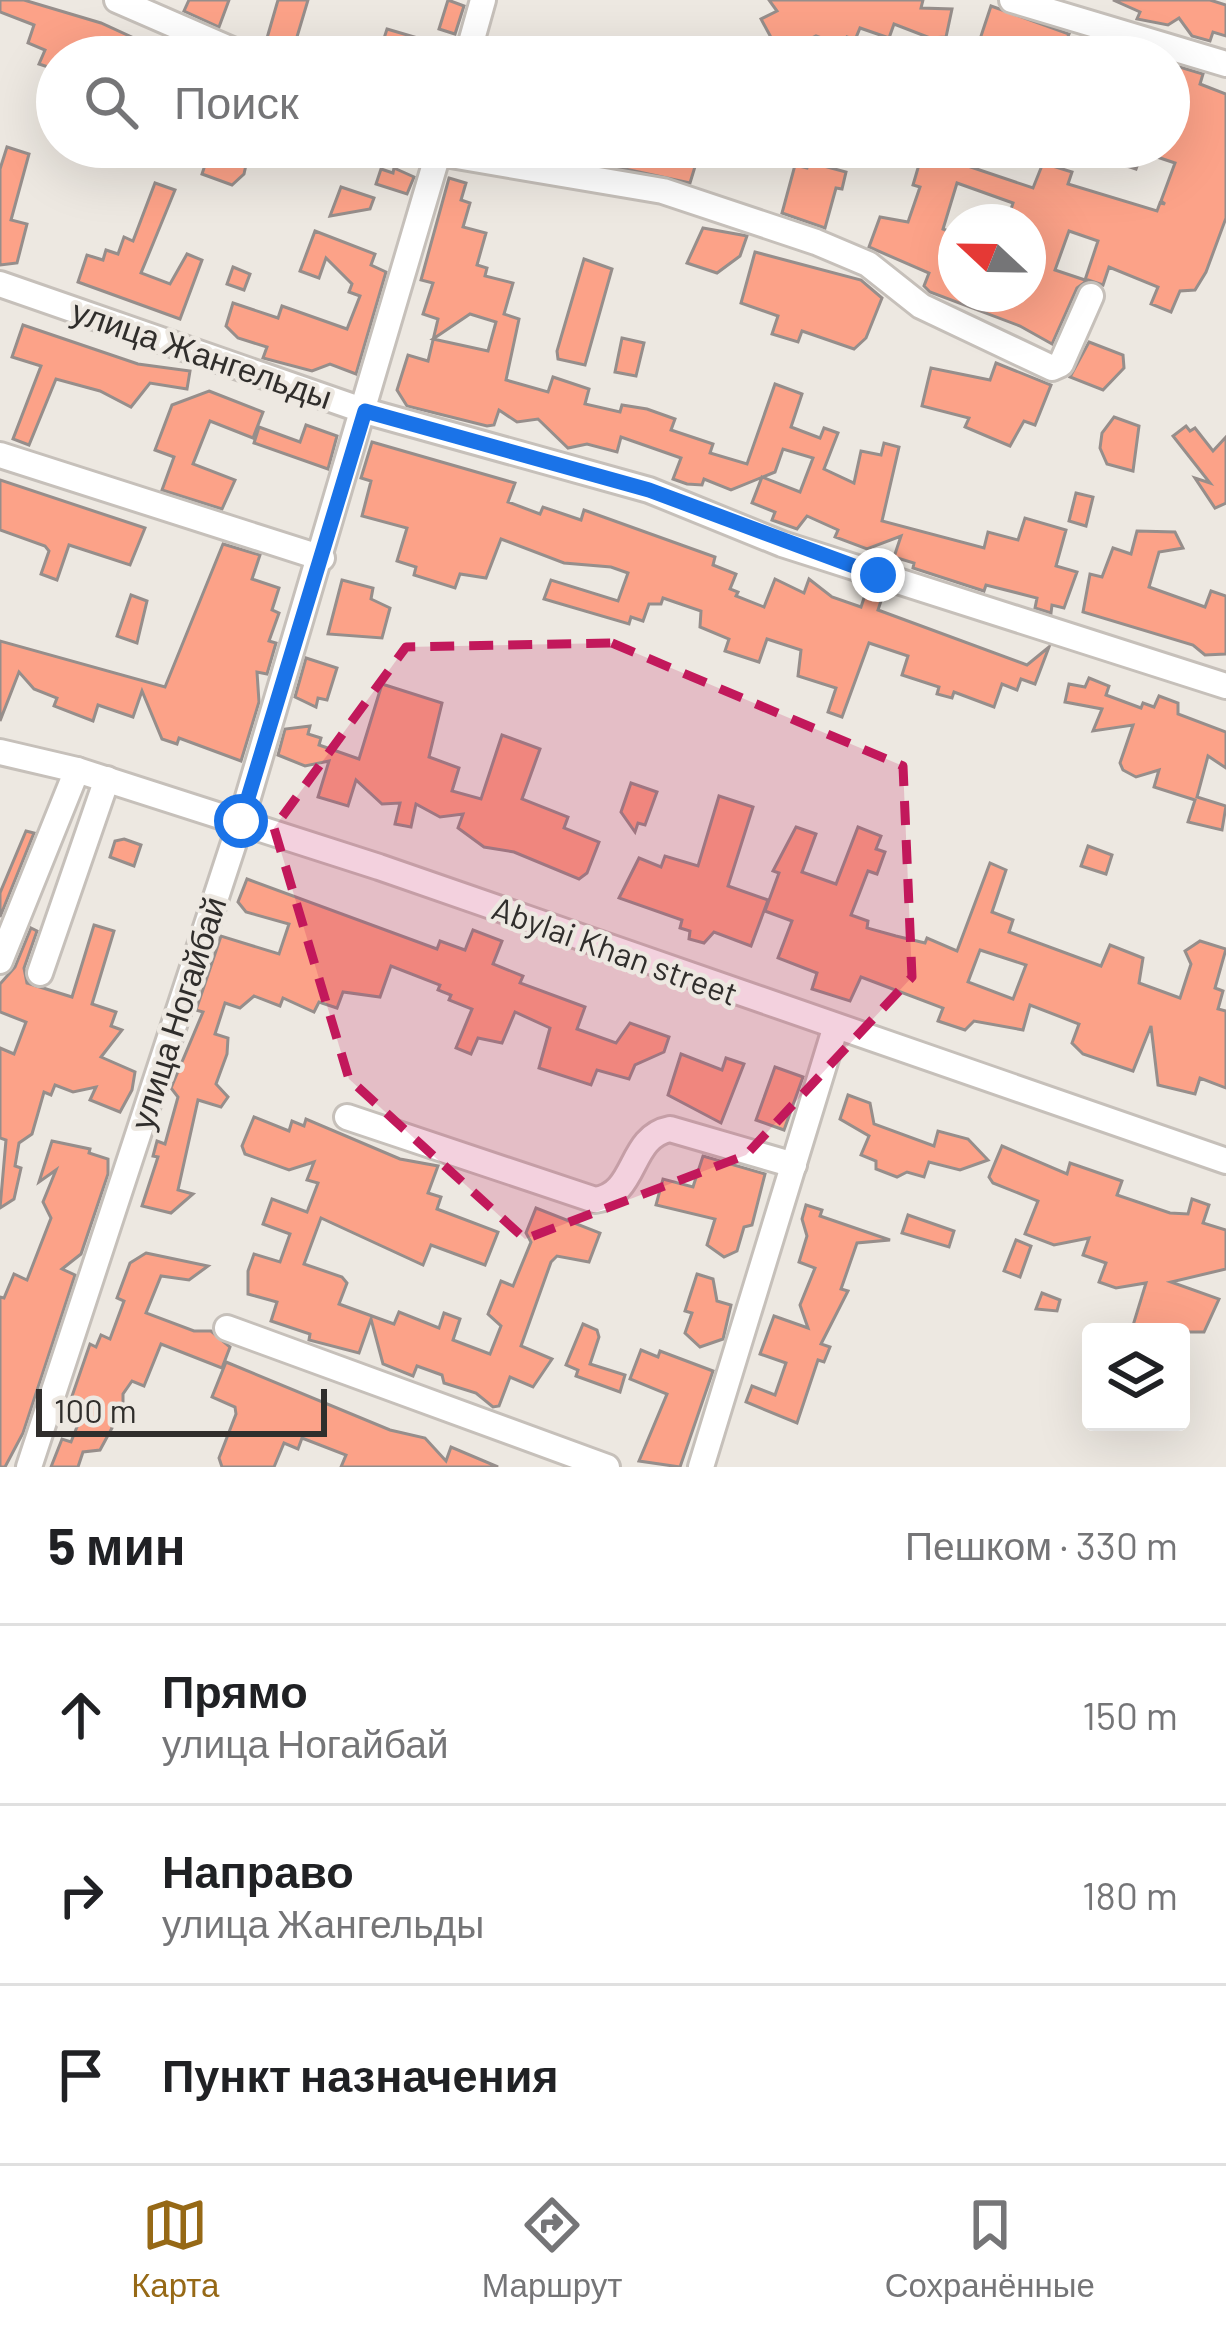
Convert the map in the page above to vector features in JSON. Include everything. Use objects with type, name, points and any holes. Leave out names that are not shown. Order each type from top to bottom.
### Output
[{"type":"street","points":[[117,0],[200,36]]},
{"type":"street","points":[[472,36],[483,0]]},
{"type":"street","points":[[1012,0],[1132,36]]},
{"type":"street","points":[[1190,53],[1226,64]]},
{"type":"street","name":"улица Ногайбай","points":[[29,1467],[241,821],[435,168]]},
{"type":"street","name":"улица Ногайбай","points":[[538,168],[663,191],[868,264],[921,305],[1052,368],[1061,364],[1091,296]]},
{"type":"street","name":"улица Жангельды","points":[[0,284],[365,411],[649,490],[782,544],[1226,686]]},
{"type":"street","points":[[0,455],[322,558]]},
{"type":"street","name":"Abylai Khan street","points":[[0,752],[77,770],[241,821],[1226,1162]]},
{"type":"street","points":[[0,961],[77,770]]},
{"type":"street","points":[[40,974],[107,779]]},
{"type":"street","points":[[701,1467],[835,1029]]},
{"type":"street","points":[[347,1118],[595,1200],[620,1189],[644,1142],[670,1130],[794,1165]]},
{"type":"street","points":[[227,1328],[607,1467]]},
{"type":"highlighted area","points":[[612,643],[903,766],[912,977],[746,1155],[525,1239],[349,1079],[274,828],[406,647]]},
{"type":"building","points":[[0,0],[24,0],[129,36],[36,36],[36,46],[28,43],[34,25],[0,12]]},
{"type":"building","points":[[189,0],[229,0],[219,27],[184,11]]},
{"type":"building","points":[[278,0],[308,0],[297,36],[268,36]]},
{"type":"building","points":[[448,0],[464,6],[455,34],[439,29]]},
{"type":"building","points":[[769,0],[923,0],[921,8],[952,9],[946,36],[925,36],[894,24],[890,36],[860,28],[857,36],[770,36],[761,19],[777,11]]},
{"type":"building","points":[[1113,0],[1210,0],[1226,5],[1226,36],[1213,32],[1210,41],[1192,36],[1179,18],[1168,25],[1137,19],[1140,12]]},
{"type":"building","points":[[991,6],[1069,34],[1068,36],[981,36]]},
{"type":"building","points":[[387,29],[411,36],[385,36]]},
{"type":"building","points":[[1190,70],[1203,74],[1200,84],[1226,94],[1226,218],[1206,272],[1195,290],[1180,291],[1171,312],[1151,304],[1158,287],[1109,267],[1103,285],[1088,280],[1077,288],[1052,344],[983,312],[1046,312],[1046,204],[1013,204],[957,183],[951,204],[938,204],[938,295],[924,286],[929,273],[869,247],[880,217],[908,222],[920,187],[913,185],[918,168],[974,168],[1033,188],[1041,168],[1059,168],[1072,172],[1068,184],[1157,211],[1160,203],[1165,204],[1161,201],[1173,168],[1190,168]],"holes":[[[1069,231],[1098,241],[1085,280],[1055,270]]]},
{"type":"building","points":[[7,147],[29,154],[11,220],[27,224],[17,263],[0,265],[0,169]]},
{"type":"building","points":[[204,168],[245,168],[232,185],[202,174]]},
{"type":"building","points":[[394,168],[414,177],[407,194],[376,184],[381,169],[393,173]]},
{"type":"building","points":[[620,168],[695,168],[690,183]]},
{"type":"building","points":[[794,168],[846,172],[842,189],[836,188],[825,228],[782,213]]},
{"type":"building","points":[[449,178],[466,183],[461,200],[470,203],[463,227],[486,233],[477,265],[487,268],[485,276],[513,283],[504,314],[519,319],[506,380],[548,392],[553,377],[589,389],[585,404],[620,412],[622,405],[647,409],[675,419],[671,430],[713,444],[710,453],[747,464],[775,384],[802,394],[791,427],[820,438],[824,428],[838,433],[824,469],[854,483],[861,451],[881,455],[884,443],[899,447],[882,521],[984,548],[988,532],[1018,540],[1025,518],[1066,530],[1056,566],[1077,572],[1064,608],[1052,605],[1051,613],[1035,608],[1037,598],[986,585],[984,591],[913,568],[914,563],[894,557],[901,536],[867,549],[835,537],[838,530],[807,516],[797,529],[772,520],[775,512],[752,503],[762,477],[731,490],[704,479],[702,485],[687,484],[673,479],[681,458],[621,437],[617,452],[587,444],[568,448],[538,419],[517,422],[499,410],[494,425],[487,426],[407,406],[397,390],[408,355],[428,361],[433,339],[438,319],[423,314],[433,283],[421,280]],"holes":[[[470,314],[496,322],[488,351],[433,339]],[[783,449],[813,458],[800,492],[762,477],[775,472]]]},
{"type":"building","points":[[155,183],[175,190],[141,273],[170,284],[187,254],[202,260],[180,319],[78,282],[87,255],[103,260],[106,250],[118,254],[124,237],[133,241]]},
{"type":"building","points":[[341,187],[374,198],[370,209],[330,216]]},
{"type":"building","points":[[703,228],[747,236],[740,256],[717,273],[687,263]]},
{"type":"building","points":[[315,231],[375,254],[371,265],[386,272],[356,374],[330,364],[312,371],[263,358],[267,347],[238,338],[226,326],[233,303],[278,318],[282,306],[347,329],[360,296],[349,292],[352,284],[326,258],[319,278],[300,271]]},
{"type":"building","points":[[755,252],[861,280],[882,298],[866,338],[854,349],[802,331],[798,342],[772,334],[778,316],[741,303]]},
{"type":"building","points":[[584,259],[612,269],[585,365],[558,359],[557,351]]},
{"type":"building","points":[[233,267],[250,274],[244,290],[227,284]]},
{"type":"building","points":[[23,325],[138,364],[190,371],[187,389],[150,383],[131,407],[100,391],[56,379],[29,445],[13,439],[41,366],[12,357]]},
{"type":"building","points":[[622,338],[644,343],[636,376],[615,372]]},
{"type":"building","points":[[1089,342],[1123,355],[1124,368],[1103,390],[1070,377]]},
{"type":"building","points":[[996,363],[1051,385],[1035,425],[1024,421],[1010,446],[965,427],[969,418],[922,406],[931,368],[990,380]]},
{"type":"building","points":[[209,391],[263,412],[253,438],[210,421],[193,464],[235,480],[222,509],[162,490],[174,457],[155,450],[172,405]]},
{"type":"building","points":[[1114,417],[1139,426],[1133,471],[1107,464],[1100,448],[1102,433]]},
{"type":"building","points":[[306,425],[337,436],[328,469],[254,443],[259,427],[300,442]]},
{"type":"building","points":[[1186,426],[1190,431],[1195,428],[1213,451],[1226,437],[1226,503],[1215,508],[1195,478],[1210,483],[1173,436]]},
{"type":"building","points":[[372,442],[515,483],[508,502],[540,514],[543,507],[581,520],[584,510],[715,557],[713,565],[736,574],[730,589],[738,592],[736,596],[764,607],[775,579],[804,593],[809,579],[832,597],[861,607],[865,595],[881,601],[878,610],[1027,665],[1049,647],[1035,684],[1021,679],[1017,690],[1002,684],[994,707],[954,692],[952,698],[937,694],[939,687],[902,675],[908,656],[869,643],[842,717],[828,712],[836,688],[798,676],[801,650],[767,639],[759,662],[725,651],[729,639],[700,627],[701,611],[663,598],[661,604],[649,604],[643,621],[631,617],[629,624],[544,599],[551,580],[618,601],[628,573],[611,567],[564,563],[501,539],[486,578],[460,574],[455,588],[414,575],[416,567],[397,561],[407,528],[362,516],[371,481],[361,478]]},
{"type":"building","points":[[0,480],[145,528],[130,565],[69,545],[57,580],[41,574],[49,551],[45,546],[0,530]]},
{"type":"building","points":[[1076,493],[1093,497],[1086,526],[1069,521]]},
{"type":"building","points":[[1137,531],[1175,532],[1183,548],[1159,552],[1149,587],[1205,607],[1211,591],[1226,596],[1226,654],[1205,655],[1193,645],[1083,612],[1090,574],[1102,577],[1113,548],[1131,554]]},
{"type":"building","points":[[223,544],[260,555],[252,579],[279,588],[272,610],[279,613],[269,641],[276,643],[267,674],[257,672],[259,702],[241,761],[179,738],[177,744],[162,739],[142,691],[133,717],[98,705],[93,721],[54,706],[57,698],[34,689],[19,672],[0,721],[0,641],[165,687]]},
{"type":"building","points":[[342,580],[373,588],[371,599],[390,608],[382,638],[328,634]]},
{"type":"building","points":[[131,595],[147,601],[137,643],[117,636]]},
{"type":"building","points":[[306,658],[337,668],[327,700],[318,698],[316,707],[295,697]]},
{"type":"building","points":[[1089,678],[1109,686],[1106,695],[1141,708],[1143,703],[1154,707],[1159,696],[1178,703],[1178,714],[1226,732],[1226,768],[1208,756],[1197,797],[1226,806],[1222,830],[1188,822],[1195,800],[1154,787],[1159,770],[1136,777],[1123,770],[1120,763],[1133,725],[1093,731],[1102,709],[1065,702],[1069,684],[1085,687]]},
{"type":"building","points":[[382,684],[442,703],[429,757],[459,768],[452,791],[481,799],[502,735],[540,749],[522,799],[568,817],[564,828],[599,842],[587,873],[579,879],[514,852],[484,847],[458,828],[463,814],[440,817],[416,804],[411,827],[395,824],[400,803],[382,804],[356,780],[348,806],[318,797],[329,761],[305,766],[278,755],[285,729],[310,726],[308,734],[321,738],[319,745],[359,759]]},
{"type":"building","points":[[631,783],[657,792],[645,825],[638,823],[635,832],[621,812]]},
{"type":"building","points":[[719,796],[753,807],[728,886],[768,900],[751,946],[714,932],[704,943],[689,939],[690,931],[680,928],[682,920],[619,898],[639,858],[661,867],[665,856],[698,866]]},
{"type":"building","points":[[796,827],[816,834],[802,872],[836,884],[858,827],[881,836],[876,849],[885,852],[877,874],[868,871],[851,915],[868,921],[867,928],[925,943],[927,938],[957,951],[990,863],[1006,870],[992,912],[1013,920],[1009,932],[1101,966],[1110,945],[1143,958],[1139,983],[1180,998],[1191,964],[1185,951],[1200,941],[1226,949],[1215,988],[1223,991],[1218,1009],[1226,1011],[1226,1088],[1200,1078],[1195,1094],[1158,1085],[1151,1026],[1133,1071],[1083,1054],[1072,1043],[1079,1024],[1030,1005],[1023,1030],[974,1021],[965,1030],[938,1021],[943,1008],[861,977],[850,1001],[812,989],[817,973],[778,958],[792,921],[765,911],[779,873],[773,871]],"holes":[[[980,950],[1026,965],[1013,999],[968,982]]]},
{"type":"building","points":[[26,831],[34,833],[0,917],[0,893]]},
{"type":"building","points":[[115,841],[141,845],[134,866],[110,857]]},
{"type":"building","points":[[1088,846],[1112,855],[1106,874],[1081,866]]},
{"type":"building","points":[[247,879],[437,949],[440,941],[465,950],[473,930],[502,941],[493,964],[523,976],[520,983],[585,1007],[577,1029],[616,1043],[630,1023],[669,1037],[664,1052],[635,1065],[629,1079],[597,1070],[591,1085],[539,1068],[550,1028],[515,1012],[502,1043],[478,1038],[471,1054],[456,1048],[472,1009],[449,1000],[451,995],[438,990],[440,985],[391,966],[380,997],[343,992],[337,1008],[319,1002],[314,1012],[283,998],[280,1006],[254,996],[240,1008],[225,1003],[215,1034],[228,1038],[227,1054],[216,1084],[228,1097],[221,1107],[198,1100],[178,1190],[193,1194],[171,1213],[142,1206],[158,1157],[153,1156],[157,1141],[165,1144],[178,1097],[171,1088],[203,1012],[196,1010],[221,936],[279,954],[289,924],[246,912],[238,902]]},
{"type":"building","points":[[94,925],[114,931],[92,1004],[116,1012],[111,1026],[122,1030],[101,1057],[135,1072],[132,1090],[120,1112],[90,1100],[96,1087],[73,1092],[55,1085],[51,1095],[44,1092],[32,1134],[19,1143],[15,1166],[21,1168],[14,1199],[0,1208],[6,1140],[0,1138],[0,1048],[14,1054],[26,1022],[0,1012],[0,984],[15,967],[31,928],[37,931],[24,968],[27,983],[72,997]]},
{"type":"building","points":[[681,1054],[722,1070],[726,1058],[744,1064],[721,1123],[668,1095]]},
{"type":"building","points":[[775,1067],[803,1077],[784,1130],[756,1120]]},
{"type":"building","points":[[848,1095],[870,1103],[874,1124],[934,1146],[938,1131],[968,1139],[988,1160],[960,1170],[929,1162],[924,1177],[907,1172],[897,1177],[876,1169],[876,1161],[861,1155],[869,1136],[840,1119]]},
{"type":"building","points":[[254,1117],[289,1131],[292,1121],[304,1126],[306,1119],[400,1159],[438,1166],[428,1193],[441,1197],[437,1209],[498,1232],[485,1265],[431,1245],[423,1265],[321,1218],[304,1264],[342,1277],[347,1283],[339,1304],[394,1324],[399,1312],[439,1328],[444,1313],[460,1319],[453,1340],[490,1354],[501,1326],[488,1314],[501,1281],[513,1286],[531,1242],[526,1233],[536,1208],[600,1233],[589,1262],[557,1256],[551,1262],[521,1346],[552,1359],[533,1387],[510,1377],[499,1406],[493,1407],[476,1393],[444,1383],[442,1375],[417,1366],[413,1376],[383,1364],[371,1319],[359,1353],[309,1340],[310,1334],[271,1321],[277,1302],[248,1294],[248,1271],[254,1254],[280,1262],[290,1234],[263,1224],[272,1199],[307,1212],[318,1183],[307,1180],[314,1162],[289,1170],[245,1154],[242,1146]]},
{"type":"building","points":[[52,1141],[90,1149],[89,1153],[108,1159],[108,1174],[81,1254],[62,1269],[75,1275],[23,1433],[5,1467],[0,1467],[0,1297],[4,1298],[14,1274],[27,1280],[51,1218],[43,1202],[56,1170],[39,1182]]},
{"type":"building","points":[[1002,1146],[1067,1174],[1070,1163],[1122,1181],[1117,1195],[1170,1213],[1188,1214],[1192,1199],[1209,1205],[1203,1223],[1226,1230],[1226,1269],[1171,1282],[1219,1299],[1204,1332],[1190,1332],[1190,1323],[1134,1323],[1146,1283],[1116,1288],[1099,1282],[1106,1263],[1083,1255],[1089,1238],[1054,1245],[1025,1234],[1038,1201],[993,1183],[989,1177]]},
{"type":"building","points":[[703,1156],[765,1174],[752,1225],[744,1227],[737,1251],[724,1257],[707,1245],[715,1219],[656,1205],[663,1179],[693,1187]]},
{"type":"building","points":[[806,1205],[822,1210],[820,1216],[890,1240],[857,1243],[841,1289],[848,1291],[821,1344],[830,1347],[824,1362],[818,1360],[797,1423],[746,1402],[752,1386],[775,1395],[786,1363],[760,1354],[774,1316],[808,1328],[800,1305],[815,1268],[799,1262],[807,1236],[802,1219]]},
{"type":"building","points":[[908,1215],[954,1231],[949,1247],[902,1233]]},
{"type":"building","points":[[1016,1240],[1031,1246],[1020,1277],[1004,1271]]},
{"type":"building","points":[[146,1253],[208,1266],[189,1280],[161,1276],[146,1313],[194,1331],[211,1331],[230,1347],[222,1368],[161,1344],[144,1386],[132,1381],[123,1394],[123,1406],[110,1417],[112,1428],[100,1450],[83,1452],[78,1467],[51,1467],[62,1439],[71,1442],[84,1409],[70,1402],[90,1344],[96,1347],[101,1335],[110,1339],[124,1301],[117,1298],[130,1263]]},
{"type":"building","points":[[697,1274],[713,1279],[717,1301],[731,1305],[723,1339],[700,1347],[685,1333],[692,1313],[685,1311]]},
{"type":"building","points":[[1042,1293],[1060,1300],[1057,1311],[1036,1309]]},
{"type":"building","points":[[583,1324],[597,1330],[599,1337],[590,1364],[625,1375],[620,1392],[576,1376],[578,1370],[566,1365]]},
{"type":"building","points":[[641,1350],[658,1357],[660,1351],[713,1371],[680,1467],[639,1461],[667,1394],[630,1379]]},
{"type":"building","points":[[226,1362],[390,1430],[425,1438],[446,1461],[451,1447],[498,1467],[341,1467],[346,1455],[302,1438],[298,1449],[284,1443],[274,1467],[222,1467],[219,1458],[235,1407],[212,1397]]},
{"type":"route","points":[[241,821],[365,411],[649,490],[782,544],[878,575]]}]
